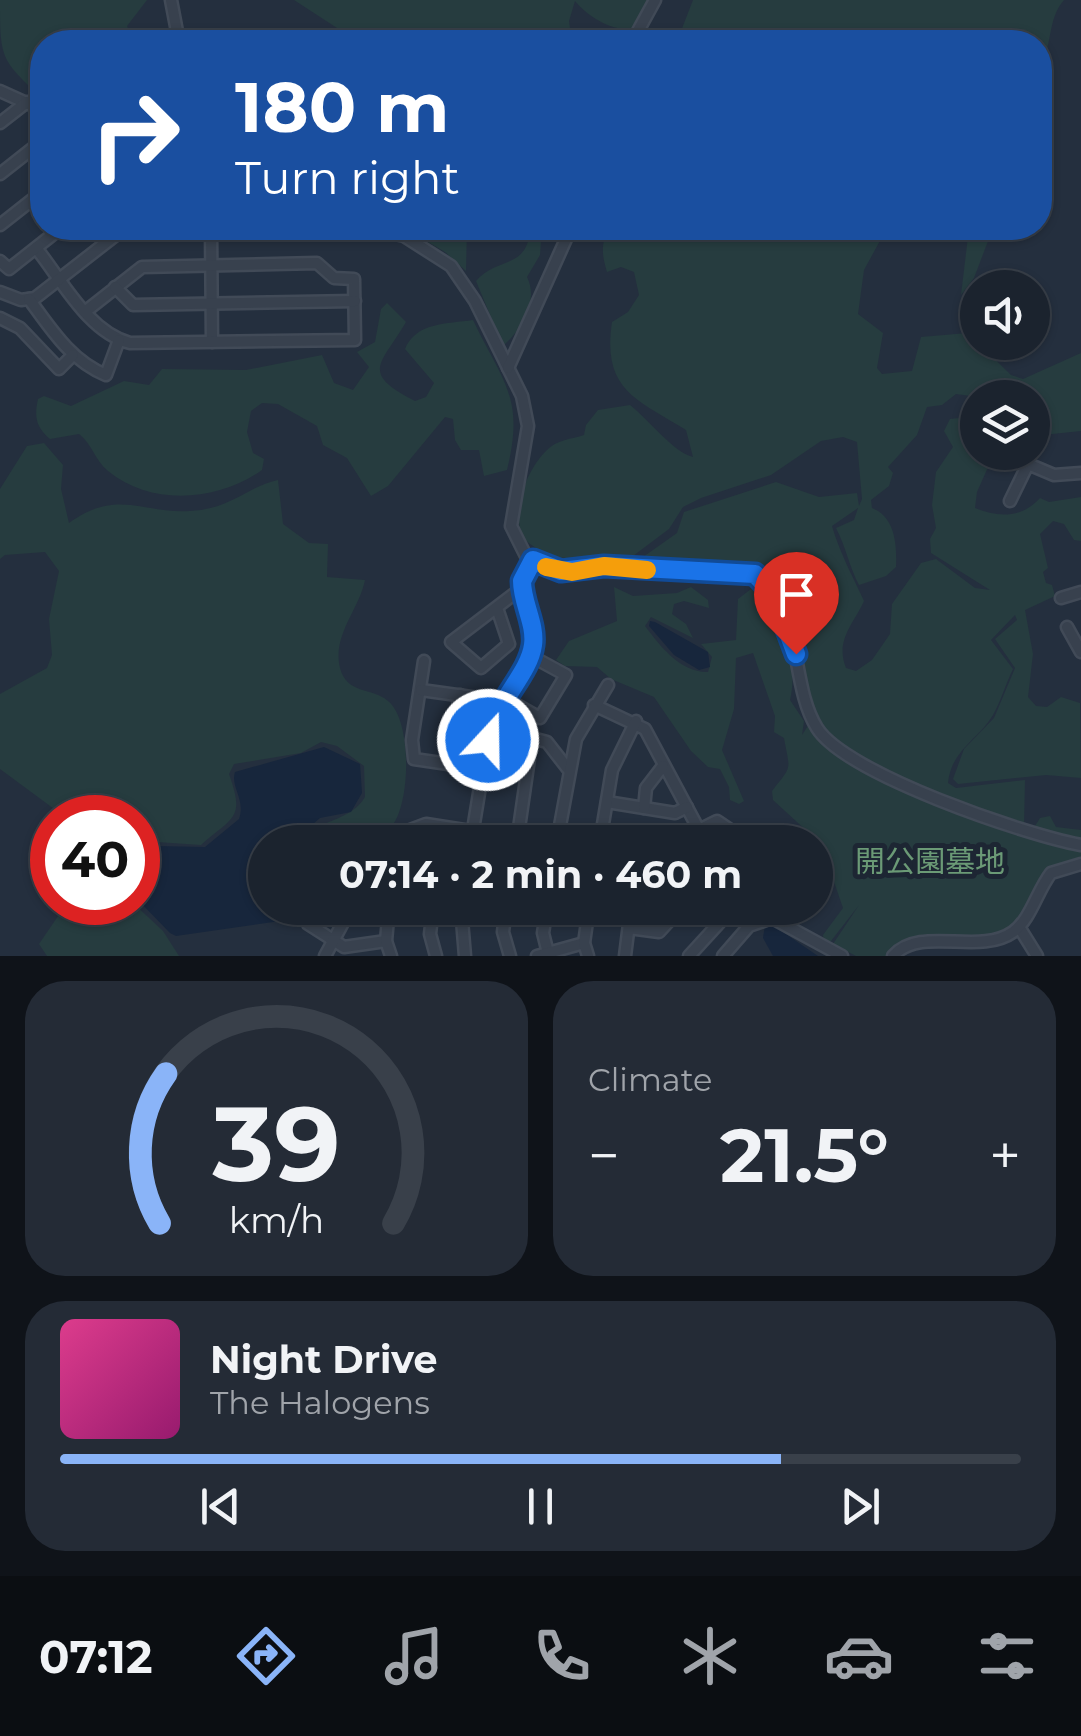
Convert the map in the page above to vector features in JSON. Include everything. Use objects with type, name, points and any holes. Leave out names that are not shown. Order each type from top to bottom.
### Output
[{"type":"street","points":[[170,0],[176,30]]},
{"type":"street","points":[[639,30],[655,0]]},
{"type":"street","points":[[0,92],[30,104]]},
{"type":"street","points":[[0,123],[27,102]]},
{"type":"street","points":[[0,174],[30,150]]},
{"type":"street","points":[[0,225],[30,201]]},
{"type":"street","points":[[0,262],[9,270],[46,240]]},
{"type":"street","points":[[29,300],[110,240]]},
{"type":"street","points":[[211,240],[212,342]]},
{"type":"street","points":[[410,240],[450,266],[476,302],[525,404],[528,426],[510,526],[518,547],[533,560],[561,571],[604,566],[755,574],[774,595],[793,642],[808,707],[816,727],[830,741],[882,772],[964,809],[1033,835],[1081,845]]},
{"type":"street","points":[[508,368],[566,240]]},
{"type":"street","points":[[36,248],[101,330],[118,340],[354,340],[354,279],[334,278],[317,263],[142,266],[86,311]]},
{"type":"street","points":[[115,287],[133,306],[354,301]]},
{"type":"street","points":[[0,292],[29,300],[73,356],[106,375],[118,340]]},
{"type":"street","points":[[0,318],[20,328],[59,369],[73,356]]},
{"type":"street","points":[[1010,500],[1028,464],[1054,475],[1081,473]]},
{"type":"street","points":[[474,825],[486,752],[502,699],[531,656],[534,635],[522,592],[524,573],[533,560]]},
{"type":"street","points":[[497,608],[509,644],[481,668],[451,642],[497,608],[522,592]]},
{"type":"street","points":[[1061,598],[1081,592]]},
{"type":"street","points":[[1067,627],[1081,652]]},
{"type":"street","points":[[421,690],[502,699],[540,718],[566,675],[531,656]]},
{"type":"street","points":[[424,661],[412,740],[414,759],[448,764],[460,695]]},
{"type":"street","points":[[560,825],[568,769],[594,705],[608,685]]},
{"type":"street","points":[[594,705],[645,728],[696,825]]},
{"type":"street","points":[[603,825],[616,756],[636,721]]},
{"type":"street","points":[[519,825],[532,738],[547,742],[568,769]]},
{"type":"street","points":[[451,746],[486,752]]},
{"type":"street","points":[[644,808],[646,788],[664,766]]},
{"type":"street","points":[[606,802],[675,813],[687,808]]},
{"type":"street","points":[[893,956],[911,944],[997,939],[1018,926],[1051,874],[1081,864]]},
{"type":"street","points":[[310,925],[351,948],[386,941]]},
{"type":"street","points":[[325,956],[344,925]]},
{"type":"street","points":[[387,925],[390,956]]},
{"type":"street","points":[[431,925],[436,956]]},
{"type":"street","points":[[463,925],[466,956]]},
{"type":"street","points":[[503,925],[510,956]]},
{"type":"street","points":[[543,925],[542,954],[584,943]]},
{"type":"street","points":[[587,925],[584,943],[588,956]]},
{"type":"street","points":[[625,956],[629,925]]},
{"type":"street","points":[[629,928],[659,932],[665,925]]},
{"type":"street","points":[[689,956],[717,925]]},
{"type":"street","points":[[723,956],[751,925]]},
{"type":"street","points":[[785,925],[842,956]]},
{"type":"street","points":[[1018,926],[1037,956]]},
{"type":"green space","points":[[0,0],[147,0],[127,26],[129,30],[30,30],[30,86],[10,65],[1,34]]},
{"type":"green space","points":[[294,0],[652,0],[654,16],[635,28],[613,27],[575,1],[570,30],[340,30]]},
{"type":"green space","points":[[693,0],[1064,0],[1052,30],[681,30]]},
{"type":"green space","points":[[425,240],[467,240],[466,271]]},
{"type":"green space","points":[[541,240],[540,255],[527,277],[530,305],[522,323],[503,346],[476,281],[518,257],[528,241]]},
{"type":"green space","name":"開公園墓地","points":[[605,240],[880,240],[864,270],[858,314],[883,333],[877,368],[882,374],[912,371],[921,337],[960,334],[960,360],[996,360],[1011,375],[1023,379],[1081,353],[1081,431],[1050,434],[1050,380],[960,380],[960,395],[942,405],[927,407],[917,435],[888,467],[893,473],[889,486],[871,500],[872,508],[886,518],[895,541],[896,567],[886,576],[859,585],[853,571],[836,528],[854,520],[858,508],[832,526],[864,601],[843,649],[846,668],[856,671],[872,660],[890,634],[892,604],[921,563],[936,559],[975,588],[990,590],[931,553],[930,539],[936,528],[932,505],[936,472],[953,447],[944,431],[950,419],[960,418],[960,470],[987,470],[975,508],[1010,514],[1026,509],[1040,498],[1049,502],[1081,497],[1081,541],[1074,540],[1064,524],[1053,521],[1040,534],[1048,568],[1043,572],[1055,596],[1025,610],[1033,654],[1028,697],[1036,706],[1047,707],[1061,697],[1080,703],[1081,778],[1046,775],[958,784],[953,779],[964,750],[954,762],[948,783],[956,788],[1025,780],[1024,827],[1032,831],[1040,818],[1050,816],[1056,827],[1081,830],[1081,857],[1049,872],[1025,913],[1007,930],[971,939],[905,942],[893,946],[886,956],[856,956],[833,944],[859,905],[831,941],[824,941],[823,935],[843,908],[833,879],[833,825],[800,825],[773,800],[772,791],[787,771],[788,757],[784,738],[774,732],[775,716],[753,653],[736,658],[734,709],[722,750],[744,801],[739,804],[730,800],[729,787],[720,769],[708,767],[691,751],[654,697],[611,679],[597,667],[565,666],[556,660],[569,641],[617,621],[614,587],[633,596],[677,593],[691,587],[708,600],[709,608],[684,601],[674,604],[672,614],[686,624],[693,638],[651,617],[645,626],[680,663],[708,672],[712,657],[701,644],[736,640],[738,599],[751,589],[772,610],[786,639],[792,670],[790,700],[804,721],[802,735],[815,715],[795,635],[768,580],[754,566],[643,566],[643,557],[677,533],[684,512],[776,482],[819,497],[857,493],[859,506],[862,499],[857,442],[843,437],[821,441],[771,475],[683,507],[669,529],[625,562],[561,558],[537,549],[523,538],[520,504],[539,458],[559,442],[584,435],[586,425],[598,410],[630,405],[669,442],[693,457],[686,430],[638,400],[618,378],[610,345],[612,322],[628,312],[639,295],[634,272],[621,267],[607,272]],"holes":[[[1015,615],[1017,620],[995,639],[1015,668],[994,718],[971,742],[987,724],[1013,669],[991,640]]]},
{"type":"green space","points":[[968,240],[988,240],[977,270],[964,270]]},
{"type":"green space","points":[[387,303],[406,322],[383,358],[381,375],[415,401],[426,397],[434,383],[405,349],[410,340],[433,326],[473,320],[502,376],[512,407],[514,425],[507,470],[484,476],[479,450],[461,450],[455,440],[453,419],[445,417],[388,486],[371,496],[347,458],[323,445],[317,426],[278,404],[262,403],[251,411],[247,432],[253,453],[264,459],[262,470],[226,488],[185,496],[164,495],[125,483],[108,471],[79,434],[50,439],[37,421],[38,399],[44,396],[71,406],[124,381],[149,385],[162,369],[246,370],[322,355],[334,383],[353,390],[369,367],[357,352],[375,342],[381,309]]},
{"type":"green space","points":[[44,443],[63,465],[61,489],[69,523],[86,513],[116,505],[173,511],[205,509],[278,480],[283,524],[309,543],[328,544],[327,577],[365,580],[343,634],[340,668],[348,683],[388,701],[401,725],[405,781],[393,825],[322,825],[351,811],[365,797],[364,766],[337,746],[321,742],[301,753],[234,764],[229,774],[236,809],[229,822],[201,845],[160,842],[160,795],[35,795],[0,769],[0,694],[47,668],[52,655],[49,619],[59,571],[45,552],[5,555],[0,559],[0,489],[27,446]]},
{"type":"green space","points":[[52,925],[157,925],[179,956],[47,956],[39,944]]},
{"type":"water","points":[[650,621],[708,652],[710,667],[699,670],[674,655],[649,626]]},
{"type":"water","points":[[324,747],[360,764],[362,793],[351,812],[320,818],[312,825],[248,825],[248,925],[252,925],[176,936],[160,923],[160,846],[205,847],[239,819],[241,805],[235,772]]},
{"type":"water","points":[[765,925],[773,925],[818,956],[773,956],[763,938]]},
{"type":"slow traffic","points":[[546,567],[572,572],[604,566],[647,570]]},
{"type":"route","points":[[488,740],[500,701],[531,656],[534,635],[522,581],[533,560],[552,569],[572,572],[604,566],[742,570],[755,574],[774,595],[796,654]]}]
